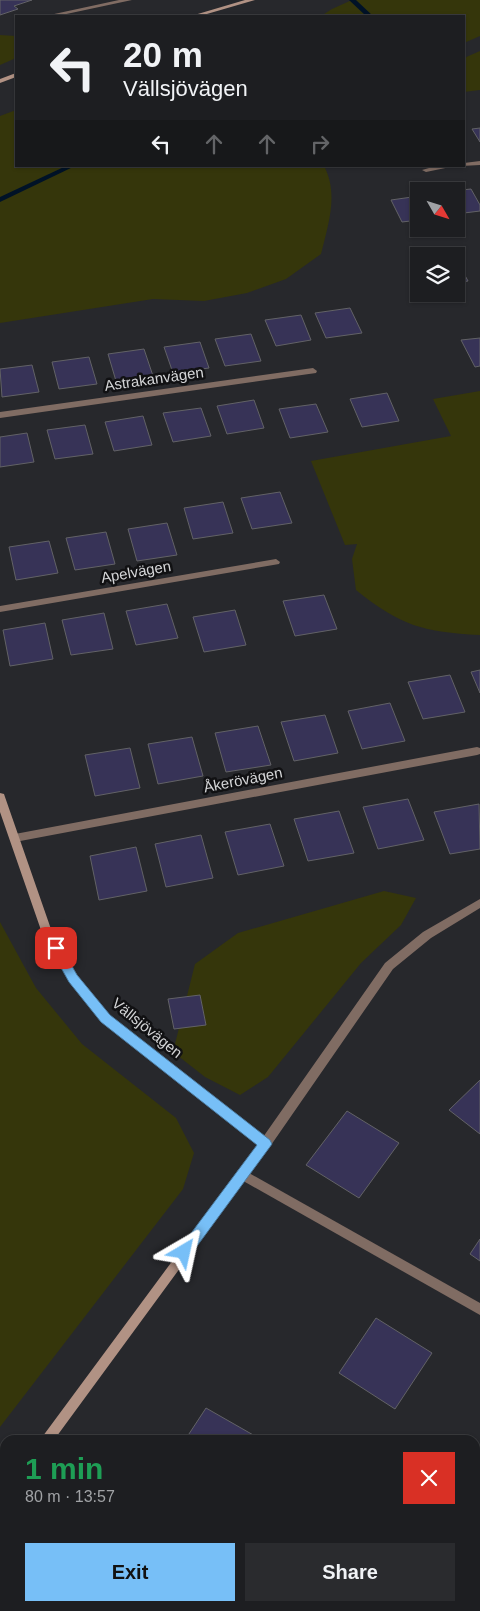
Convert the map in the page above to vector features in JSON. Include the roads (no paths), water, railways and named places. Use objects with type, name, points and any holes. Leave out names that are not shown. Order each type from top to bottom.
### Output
[{"type":"street","points":[[53,15],[129,0]]},
{"type":"street","points":[[198,15],[252,0]]},
{"type":"street","points":[[0,81],[15,75]]},
{"type":"street","points":[[465,165],[480,163]]},
{"type":"street","points":[[426,170],[446,167]]},
{"type":"street","name":"Astrakanvägen","points":[[0,416],[313,371]]},
{"type":"street","name":"Apelvägen","points":[[0,608],[276,562]]},
{"type":"street","name":"Åkerövägen","points":[[15,838],[477,751]]},
{"type":"street","name":"Vällsjövägen","points":[[0,797],[47,933],[78,985],[106,1019],[265,1144]]},
{"type":"street","points":[[50,1435],[265,1144],[389,966],[427,935],[480,903]]},
{"type":"street","points":[[242,1174],[480,1309]]},
{"type":"waterway","points":[[352,0],[369,15]]},
{"type":"waterway","points":[[0,200],[70,167]]}]
